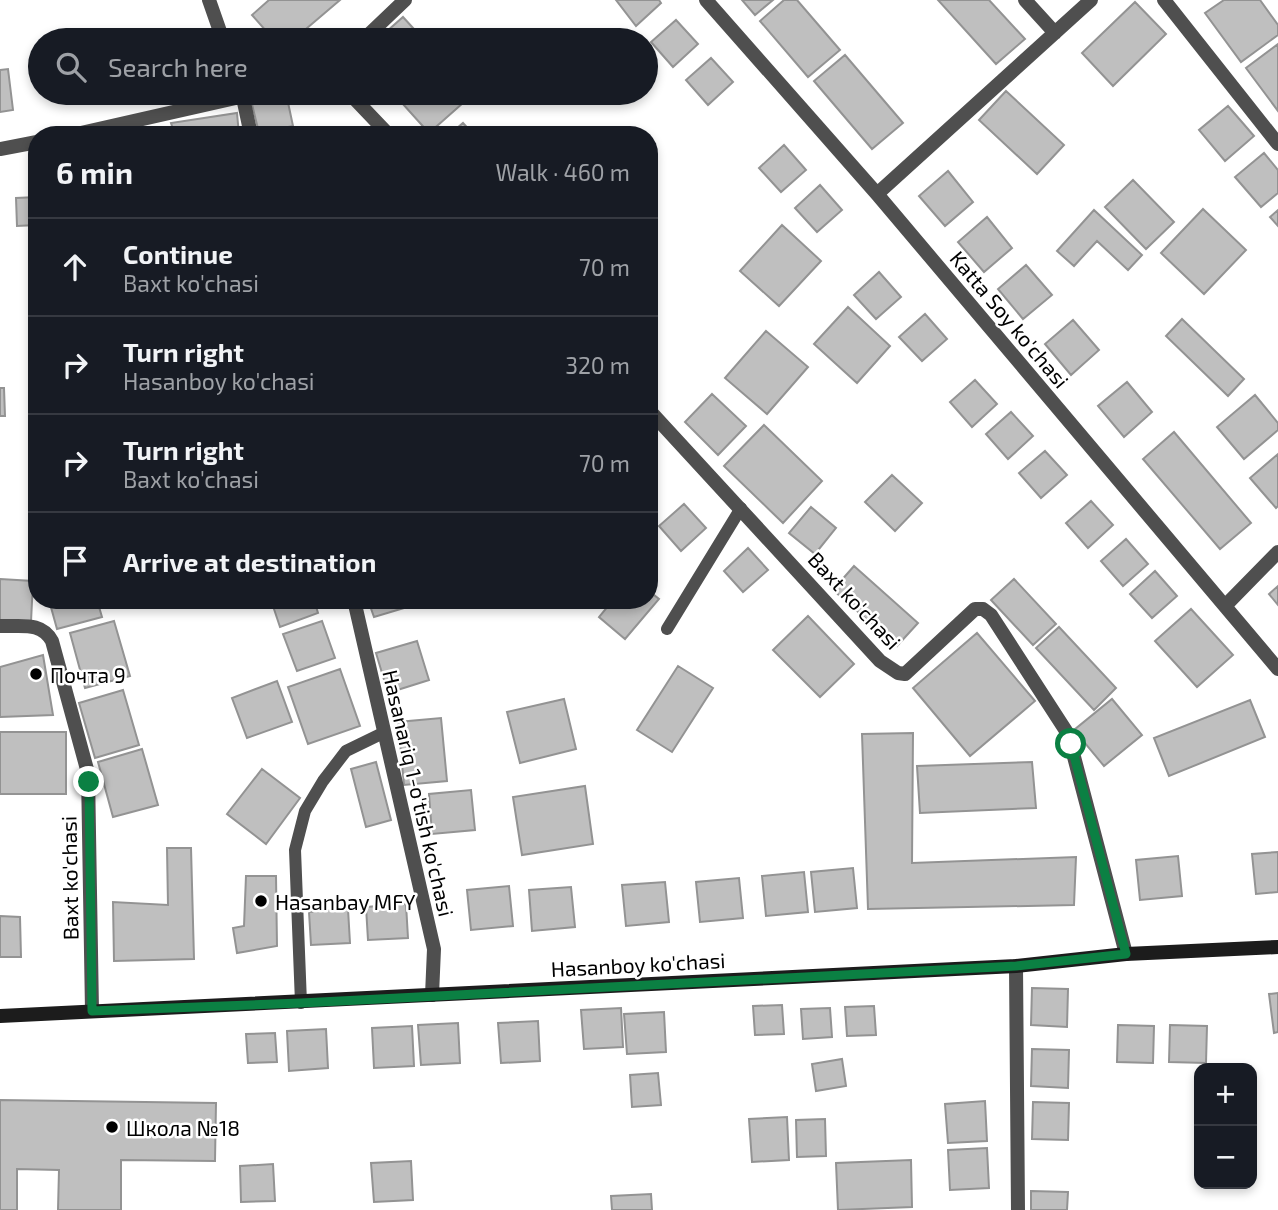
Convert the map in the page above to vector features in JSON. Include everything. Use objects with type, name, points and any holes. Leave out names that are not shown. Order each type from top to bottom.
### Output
[{"type":"street","points":[[209,0],[219,28]]},
{"type":"street","points":[[376,28],[405,0]]},
{"type":"street","name":"Katta Soy ko'chasi","points":[[706,0],[877,194],[1278,669]]},
{"type":"street","points":[[1025,0],[1055,33]]},
{"type":"street","points":[[877,194],[1091,0]]},
{"type":"street","points":[[1164,0],[1278,144]]},
{"type":"street","points":[[110,126],[200,105]]},
{"type":"street","points":[[248,105],[250,126]]},
{"type":"street","points":[[360,105],[380,126]]},
{"type":"street","points":[[0,149],[28,144]]},
{"type":"street","name":"Baxt ko'chasi","points":[[658,420],[880,661],[898,673],[905,674],[975,609],[983,609],[991,615],[1068,734],[1126,954]]},
{"type":"street","points":[[1225,606],[1278,552]]},
{"type":"street","name":"Hasanariq 1-o'tish ko'chasi","points":[[356,609],[434,949],[432,995]]},
{"type":"street","name":"Baxt ko'chasi","points":[[0,626],[38,627],[47,631],[88,772],[92,1011]]},
{"type":"street","name":"Hasanboy ko'chasi","points":[[0,1016],[1016,966],[1126,954],[1278,947]]},
{"type":"street","points":[[1016,966],[1018,1210]]},
{"type":"lane","points":[[667,629],[741,508]]},
{"type":"lane","points":[[301,1003],[295,850],[306,811],[323,781],[346,751],[383,733]]},
{"type":"building","points":[[269,0],[340,0],[307,28],[263,28],[252,15]]},
{"type":"building","points":[[616,0],[659,0],[661,3],[636,26]]},
{"type":"building","points":[[742,0],[773,0],[755,15]]},
{"type":"building","points":[[784,0],[797,0],[840,50],[808,77],[760,21]]},
{"type":"building","points":[[938,0],[989,0],[1025,39],[996,64]]},
{"type":"building","points":[[1224,0],[1260,0],[1278,25],[1278,35],[1241,62],[1205,13]]},
{"type":"building","points":[[1135,2],[1166,34],[1113,86],[1082,53]]},
{"type":"building","points":[[403,17],[413,28],[391,28]]},
{"type":"building","points":[[676,20],[698,44],[673,67],[658,50],[658,36]]},
{"type":"building","points":[[1278,44],[1278,111],[1246,68]]},
{"type":"building","points":[[845,55],[903,123],[872,149],[814,81]]},
{"type":"building","points":[[711,58],[733,82],[708,105],[686,80]]},
{"type":"building","points":[[8,69],[13,110],[0,112],[0,70]]},
{"type":"building","points":[[1006,91],[1064,145],[1037,174],[979,120]]},
{"type":"building","points":[[252,105],[289,105],[293,126],[257,126]]},
{"type":"building","points":[[404,105],[461,105],[437,126],[423,126]]},
{"type":"building","points":[[1228,106],[1254,136],[1225,161],[1199,130]]},
{"type":"building","points":[[237,113],[238,126],[172,126],[171,123]]},
{"type":"building","points":[[784,145],[806,170],[781,192],[759,168]]},
{"type":"building","points":[[1264,153],[1278,170],[1278,193],[1261,207],[1235,177]]},
{"type":"building","points":[[948,171],[973,202],[945,226],[919,196]]},
{"type":"building","points":[[1133,180],[1174,222],[1146,249],[1105,207]]},
{"type":"building","points":[[820,185],[842,210],[817,232],[795,208]]},
{"type":"building","points":[[28,197],[28,225],[17,226],[16,198]]},
{"type":"building","points":[[1203,209],[1246,250],[1204,294],[1161,253]]},
{"type":"building","points":[[1094,210],[1142,255],[1128,270],[1097,241],[1074,266],[1057,251]]},
{"type":"building","points":[[1278,210],[1278,226],[1270,217]]},
{"type":"building","points":[[987,217],[1012,248],[984,272],[958,242]]},
{"type":"building","points":[[782,225],[821,261],[779,306],[740,271]]},
{"type":"building","points":[[1026,265],[1052,295],[1023,319],[998,289]]},
{"type":"building","points":[[879,272],[901,297],[876,319],[854,295]]},
{"type":"building","points":[[848,307],[890,346],[857,383],[814,344]]},
{"type":"building","points":[[925,314],[947,339],[922,361],[899,337]]},
{"type":"building","points":[[1182,319],[1244,379],[1228,396],[1166,336]]},
{"type":"building","points":[[1073,320],[1099,350],[1071,375],[1045,344]]},
{"type":"building","points":[[766,331],[808,367],[767,414],[725,378]]},
{"type":"building","points":[[975,380],[997,404],[972,427],[950,402]]},
{"type":"building","points":[[1127,382],[1152,412],[1124,437],[1098,406]]},
{"type":"building","points":[[0,388],[4,388],[5,416],[0,416]]},
{"type":"building","points":[[712,394],[746,426],[718,455],[685,422]]},
{"type":"building","points":[[1255,395],[1278,423],[1278,430],[1244,459],[1217,427]]},
{"type":"building","points":[[1011,412],[1033,436],[1008,459],[986,434]]},
{"type":"building","points":[[764,425],[822,481],[783,523],[724,466]]},
{"type":"building","points":[[1174,432],[1251,523],[1220,549],[1143,459]]},
{"type":"building","points":[[1045,451],[1067,475],[1041,498],[1019,473]]},
{"type":"building","points":[[1278,454],[1278,506],[1276,508],[1250,478]]},
{"type":"building","points":[[892,475],[922,503],[895,531],[865,502]]},
{"type":"building","points":[[1091,501],[1113,525],[1088,548],[1066,523]]},
{"type":"building","points":[[684,504],[706,528],[681,551],[659,526]]},
{"type":"building","points":[[811,507],[836,528],[815,554],[789,533]]},
{"type":"building","points":[[1126,539],[1148,564],[1123,586],[1101,561]]},
{"type":"building","points":[[748,548],[768,570],[743,592],[724,571]]},
{"type":"building","points":[[854,566],[918,623],[897,646],[833,590]]},
{"type":"building","points":[[1155,571],[1177,596],[1152,618],[1130,594]]},
{"type":"building","points":[[0,579],[28,581],[31,622],[0,620]]},
{"type":"building","points":[[1014,579],[1056,624],[1033,645],[991,600]]},
{"type":"building","points":[[1278,586],[1278,605],[1269,594]]},
{"type":"building","points":[[51,609],[100,609],[102,617],[57,629]]},
{"type":"building","points":[[274,609],[317,609],[318,613],[280,627]]},
{"type":"building","points":[[371,609],[401,609],[374,617]]},
{"type":"building","points":[[606,609],[650,609],[625,639],[599,617]]},
{"type":"building","points":[[1191,609],[1233,655],[1197,687],[1155,641]]},
{"type":"building","points":[[808,616],[854,664],[820,697],[773,650]]},
{"type":"building","points":[[114,621],[130,676],[85,688],[70,633]]},
{"type":"building","points":[[322,621],[335,658],[297,671],[283,634]]},
{"type":"building","points":[[1059,627],[1116,688],[1094,710],[1036,648]]},
{"type":"building","points":[[977,633],[1035,701],[970,756],[913,688]]},
{"type":"building","points":[[417,641],[429,680],[388,693],[376,653]]},
{"type":"building","points":[[43,655],[53,715],[0,717],[0,667]]},
{"type":"building","points":[[678,666],[713,688],[672,752],[637,730]]},
{"type":"building","points":[[340,669],[360,726],[308,744],[288,687]]},
{"type":"building","points":[[277,681],[292,722],[247,738],[232,698]]},
{"type":"building","points":[[123,690],[139,745],[95,758],[79,703]]},
{"type":"building","points":[[564,699],[576,749],[520,763],[507,712]]},
{"type":"building","points":[[1112,699],[1142,735],[1104,766],[1074,730]]},
{"type":"building","points":[[1250,700],[1265,737],[1169,776],[1154,738]]},
{"type":"building","points":[[441,718],[447,781],[404,785],[398,722]]},
{"type":"building","points":[[0,732],[66,732],[66,794],[0,794]]},
{"type":"building","points":[[913,733],[912,863],[1076,857],[1074,905],[868,909],[862,734]]},
{"type":"building","points":[[142,749],[158,805],[113,817],[98,762]]},
{"type":"building","points":[[376,762],[391,820],[366,827],[351,769]]},
{"type":"building","points":[[1032,762],[1036,808],[920,813],[917,766]]},
{"type":"building","points":[[262,769],[300,798],[266,844],[227,814]]},
{"type":"building","points":[[585,786],[593,844],[522,855],[513,797]]},
{"type":"building","points":[[471,790],[475,830],[432,834],[429,794]]},
{"type":"building","points":[[167,848],[191,848],[194,959],[114,961],[113,902],[168,905]]},
{"type":"building","points":[[1278,852],[1278,892],[1256,894],[1252,854]]},
{"type":"building","points":[[1178,856],[1182,896],[1140,900],[1136,860]]},
{"type":"building","points":[[853,868],[857,908],[815,912],[811,872]]},
{"type":"building","points":[[804,872],[808,912],[766,916],[762,876]]},
{"type":"building","name":"Hasanbay MFY","points":[[246,876],[276,876],[277,946],[237,953],[233,928],[244,926]]},
{"type":"building","points":[[739,878],[743,918],[700,922],[696,882]]},
{"type":"building","points":[[665,882],[669,922],[626,926],[622,885]]},
{"type":"building","points":[[509,886],[513,926],[471,930],[467,890]]},
{"type":"building","points":[[571,887],[575,927],[532,931],[529,890]]},
{"type":"building","points":[[406,904],[408,938],[368,940],[366,907]]},
{"type":"building","points":[[348,909],[350,943],[311,945],[309,912]]},
{"type":"building","points":[[0,916],[20,917],[21,957],[0,957]]},
{"type":"building","points":[[1032,988],[1068,989],[1067,1027],[1031,1025]]},
{"type":"building","points":[[1278,993],[1278,1032],[1274,1033],[1269,994]]},
{"type":"building","points":[[782,1005],[784,1034],[755,1035],[753,1006]]},
{"type":"building","points":[[874,1006],[876,1035],[847,1036],[845,1007]]},
{"type":"building","points":[[621,1008],[623,1047],[584,1049],[581,1010]]},
{"type":"building","points":[[830,1008],[832,1037],[803,1039],[801,1009]]},
{"type":"building","points":[[664,1012],[666,1052],[627,1054],[624,1014]]},
{"type":"building","points":[[538,1021],[540,1061],[501,1063],[498,1023]]},
{"type":"building","points":[[458,1023],[460,1063],[421,1065],[418,1025]]},
{"type":"building","points":[[1118,1025],[1154,1026],[1153,1063],[1117,1062]]},
{"type":"building","points":[[1170,1025],[1207,1026],[1206,1063],[1169,1062]]},
{"type":"building","points":[[412,1026],[414,1066],[374,1068],[372,1028]]},
{"type":"building","points":[[326,1029],[328,1068],[289,1071],[287,1031]]},
{"type":"building","points":[[275,1033],[277,1062],[248,1063],[246,1034]]},
{"type":"building","points":[[1032,1049],[1069,1050],[1068,1088],[1031,1086]]},
{"type":"building","points":[[842,1059],[846,1086],[816,1091],[812,1064]]},
{"type":"building","points":[[658,1073],[661,1105],[632,1107],[630,1075]]},
{"type":"building","points":[[0,1100],[216,1103],[215,1161],[121,1160],[121,1210],[58,1210],[59,1170],[17,1169],[17,1210],[0,1210]]},
{"type":"building","points":[[985,1101],[987,1141],[948,1143],[945,1104]]},
{"type":"building","points":[[1033,1102],[1069,1103],[1068,1140],[1032,1139]]},
{"type":"building","points":[[787,1117],[789,1160],[752,1162],[749,1119]]},
{"type":"building","points":[[825,1119],[826,1156],[797,1157],[796,1120]]},
{"type":"building","points":[[987,1148],[989,1188],[950,1190],[948,1150]]},
{"type":"building","points":[[911,1160],[912,1207],[838,1210],[836,1163]]},
{"type":"building","points":[[411,1161],[413,1200],[374,1202],[371,1163]]},
{"type":"building","points":[[273,1164],[275,1201],[241,1202],[240,1166]]},
{"type":"building","points":[[1031,1191],[1068,1192],[1067,1210],[1031,1210]]},
{"type":"building","points":[[651,1194],[652,1210],[612,1210],[611,1196]]},
{"type":"place","name":"Почта 9","points":[[36,674]]},
{"type":"place","name":"Hasanbay MFY","points":[[261,901]]},
{"type":"place","name":"Школа №18","points":[[112,1127]]},
{"type":"route","points":[[89,782],[92,1011],[301,1003],[1016,966],[1126,954],[1071,744]]}]
